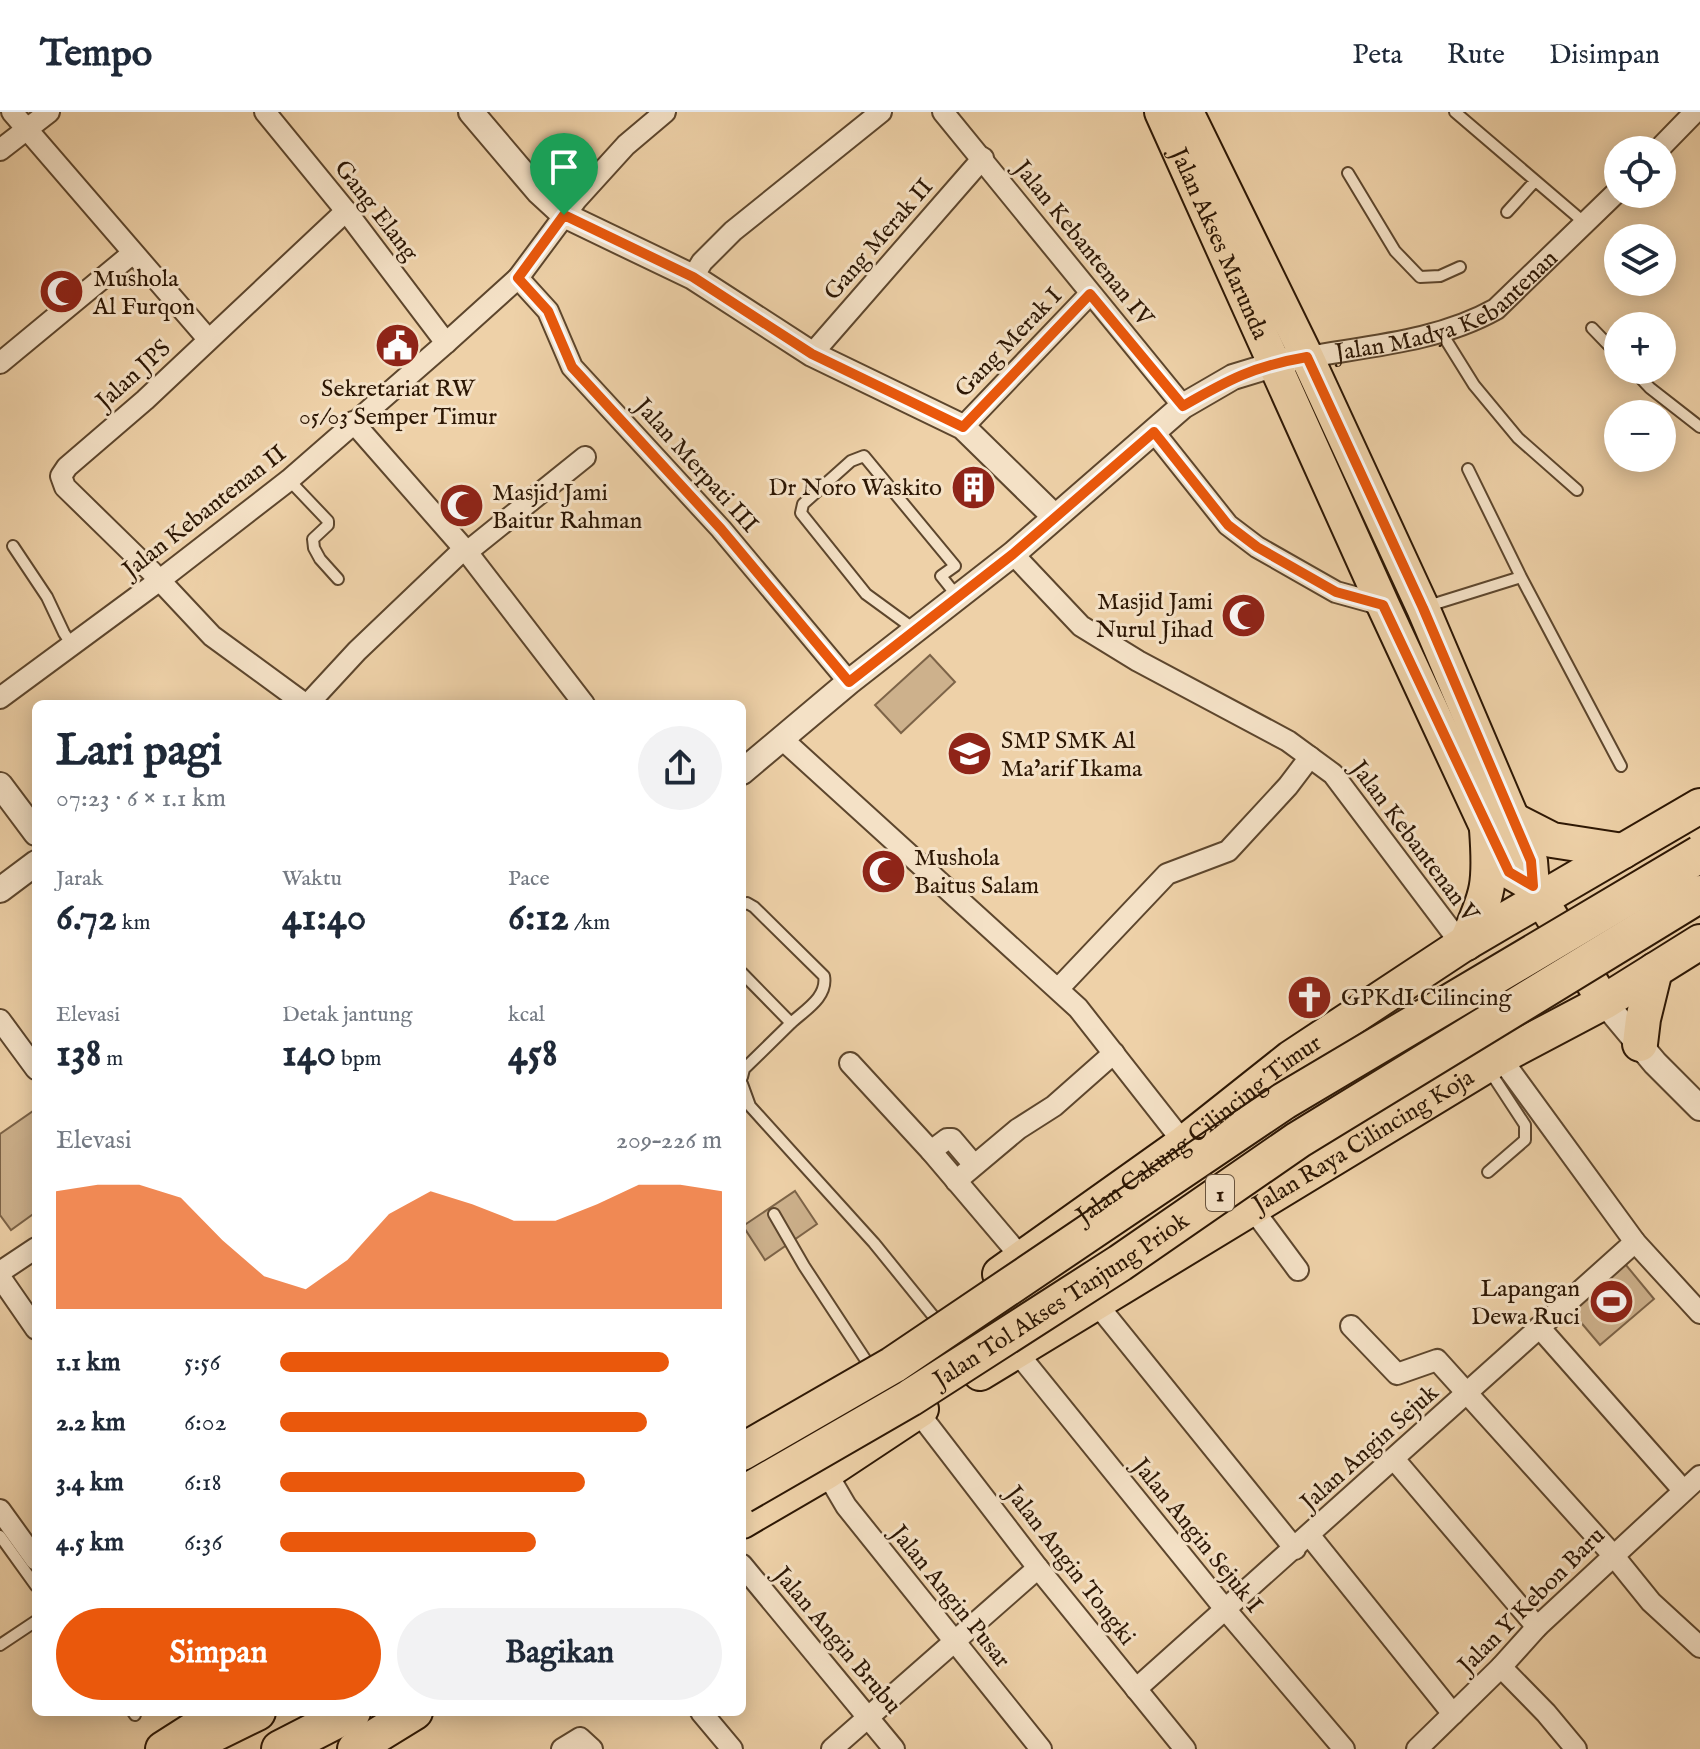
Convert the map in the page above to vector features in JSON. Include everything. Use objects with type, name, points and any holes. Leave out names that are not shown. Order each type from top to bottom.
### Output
[{"type":"highway","name":"Jalan Cakung Cilincing Timur","points":[[746,1433],[869,1365],[938,1322],[1021,1257],[1184,1143],[1291,1058],[1537,893],[1631,847],[1700,806]]},
{"type":"highway","points":[[1464,944],[1488,888],[1500,824],[1567,845],[1631,847],[1636,873],[1669,934],[1697,944]]},
{"type":"highway","name":"Jalan Tol Akses Tanjung Priok","points":[[746,1450],[893,1365],[1284,1101],[1700,854]]},
{"type":"highway","name":"Jalan Tol Akses Tanjung Priok","points":[[746,1493],[910,1398],[1120,1263],[1298,1140],[1700,894]]},
{"type":"highway","points":[[1595,990],[1644,976],[1697,944]]},
{"type":"highway","points":[[1640,1044],[1644,976]]},
{"type":"highway","name":"Jalan Raya Cilincing Koja","points":[[746,1519],[1493,1061],[1595,990]]},
{"type":"highway","points":[[163,1749],[215,1716]]},
{"type":"highway","points":[[187,1749],[249,1716]]},
{"type":"highway","points":[[280,1749],[375,1737],[409,1716]]},
{"type":"main road","name":"Jalan Akses Marunda","points":[[1161,112],[1383,605],[1500,824],[1531,861],[1537,893],[1595,990]]},
{"type":"main road","name":"Jalan Akses Marunda","points":[[1187,112],[1307,357],[1423,608],[1500,824]]},
{"type":"street","points":[[12,112],[208,339]]},
{"type":"street","points":[[0,150],[49,112]]},
{"type":"street","name":"Gang Elang","points":[[265,112],[346,211],[446,343]]},
{"type":"street","points":[[471,112],[539,192],[564,215],[693,277],[812,354],[963,427],[1055,517]]},
{"type":"street","name":"Jalan Kebantenan II","points":[[0,698],[289,480],[446,343],[518,278],[564,215],[626,145],[665,112]]},
{"type":"street","points":[[693,277],[702,262],[733,231],[881,112]]},
{"type":"street","name":"Jalan Kebantenan IV","points":[[943,112],[1183,406]]},
{"type":"street","points":[[1672,136],[1695,112]]},
{"type":"street","name":"Gang Merak II","points":[[812,354],[983,158]]},
{"type":"street","name":"Jalan Madya Kebantenan","points":[[746,769],[849,682],[1013,554],[1183,406],[1233,377],[1273,363],[1441,332],[1472,323],[1496,309],[1604,205]]},
{"type":"street","name":"Jalan JPS","points":[[160,580],[65,487],[61,476],[67,467],[145,400],[346,211]]},
{"type":"street","points":[[0,363],[133,253]]},
{"type":"street","name":"Jalan Merpati III","points":[[518,278],[548,311],[572,367],[721,529],[849,682]]},
{"type":"street","name":"Gang Merak I","points":[[963,427],[1090,294]]},
{"type":"street","points":[[353,422],[466,550],[581,700]]},
{"type":"street","points":[[1154,432],[1228,525],[1257,547],[1336,592],[1383,605]]},
{"type":"street","points":[[311,700],[357,651],[466,550],[585,457]]},
{"type":"street","name":"Jalan Kebantenan V","points":[[1013,554],[1081,626],[1138,661],[1288,741],[1333,774],[1464,944]]},
{"type":"street","points":[[160,580],[212,636],[301,700]]},
{"type":"street","points":[[781,738],[1078,1008],[1184,1143]]},
{"type":"street","points":[[1058,989],[1167,874],[1228,851],[1288,786],[1310,757]]},
{"type":"street","points":[[0,785],[32,828]]},
{"type":"street","points":[[0,890],[32,866]]},
{"type":"street","points":[[1595,990],[1700,1108]]},
{"type":"street","points":[[0,1020],[32,1064]]},
{"type":"street","points":[[956,1181],[1018,1129],[1054,1106],[1114,1053]]},
{"type":"street","points":[[1493,1061],[1635,1242],[1700,1313]]},
{"type":"street","points":[[850,1063],[931,1151],[1021,1257]]},
{"type":"street","points":[[931,1151],[947,1139],[952,1139],[974,1165]]},
{"type":"street","points":[[1252,1208],[1298,1270]]},
{"type":"street","name":"Jalan Angin Sejuk","points":[[1136,1689],[1635,1242]]},
{"type":"street","points":[[32,1251],[0,1274],[32,1323]]},
{"type":"street","points":[[1096,1303],[1453,1714]]},
{"type":"street","points":[[1351,1326],[1397,1374],[1437,1360],[1613,1555],[1651,1602],[1700,1647]]},
{"type":"street","points":[[1539,1327],[1683,1490]]},
{"type":"street","name":"Jalan Angin Sejuk I","points":[[1016,1351],[1225,1609],[1344,1749]]},
{"type":"street","name":"Jalan Angin Tongki","points":[[918,1412],[1038,1568],[1185,1749]]},
{"type":"street","points":[[1394,1459],[1537,1627]]},
{"type":"street","name":"Jalan Angin Pusar","points":[[826,1472],[846,1506],[1041,1749]]},
{"type":"street","name":"Jalan Y Kebon Baru","points":[[1428,1745],[1453,1714],[1537,1627],[1700,1476]]},
{"type":"street","points":[[0,1510],[32,1554]]},
{"type":"street","points":[[832,1749],[1038,1568]]},
{"type":"street","name":"Jalan Angin Brubu","points":[[746,1570],[894,1749]]},
{"type":"street","points":[[1501,1667],[1576,1749]]},
{"type":"street","points":[[704,1716],[732,1749]]},
{"type":"street","points":[[562,1749],[580,1738],[592,1749]]},
{"type":"lane","points":[[1455,112],[1586,224]]},
{"type":"lane","points":[[1348,173],[1395,251],[1420,277],[1440,276],[1460,267]]},
{"type":"lane","points":[[1507,212],[1535,181]]},
{"type":"lane","points":[[1592,328],[1604,340]]},
{"type":"lane","points":[[1441,332],[1474,385],[1518,438],[1577,490]]},
{"type":"lane","points":[[1646,384],[1700,427]]},
{"type":"lane","points":[[916,630],[866,594],[801,513],[803,504],[851,461],[864,456],[955,566],[941,576],[958,597]]},
{"type":"lane","points":[[1468,469],[1621,766]]},
{"type":"lane","points":[[289,480],[328,521],[328,525],[313,539],[314,548],[338,579]]},
{"type":"lane","points":[[13,546],[47,597],[72,645]]},
{"type":"lane","points":[[1423,608],[1521,577]]},
{"type":"lane","points":[[746,903],[754,907],[824,976],[826,986],[823,993],[746,1067]]},
{"type":"lane","points":[[746,977],[791,1023]]},
{"type":"lane","points":[[1488,1172],[1525,1140],[1526,1134],[1525,1125],[1493,1061]]},
{"type":"lane","points":[[746,1095],[750,1106],[874,1243],[938,1322]]},
{"type":"lane","points":[[774,1214],[869,1365]]},
{"type":"lane","points":[[0,1536],[32,1580]]},
{"type":"lane","points":[[0,1645],[32,1624]]},
{"type":"shaded area","points":[[930,655],[955,682],[901,733],[875,705]]},
{"type":"shaded area","points":[[32,1112],[32,1215],[11,1230],[0,1215],[0,1134]]},
{"type":"shaded area","points":[[795,1191],[817,1224],[765,1260],[746,1231],[746,1224]]},
{"type":"shaded area","name":"Lapangan Dewa Ruci","points":[[1621,1259],[1654,1299],[1600,1345],[1567,1306]]},
{"type":"place","name":"Mushola Al Furqon","points":[[62,292]]},
{"type":"place","name":"Sekretariat RW 05/03 Semper Timur","points":[[398,346]]},
{"type":"place","name":"Dr Noro Waskito","points":[[973,487]]},
{"type":"place","name":"Masjid Jami Baitur Rahman","points":[[461,506]]},
{"type":"place","name":"Masjid Jami Nurul Jihad","points":[[1244,615]]},
{"type":"place","name":"SMP SMK Al Ma'arif Ikama","points":[[970,754]]},
{"type":"place","name":"Mushola Baitus Salam","points":[[883,871]]},
{"type":"place","name":"GPKdI Cilincing","points":[[1310,997]]},
{"type":"place","name":"Lapangan Dewa Ruci","points":[[1611,1302]]},
{"type":"route","points":[[564,215],[693,277],[812,354],[963,427],[1090,294],[1183,406],[1233,377],[1273,363],[1307,357],[1423,608],[1531,861],[1533,886],[1509,872],[1383,605],[1336,592],[1285,560],[1257,547],[1228,525],[1154,432],[1013,554],[849,682],[721,529],[572,367],[548,311],[518,278],[564,215]]}]
